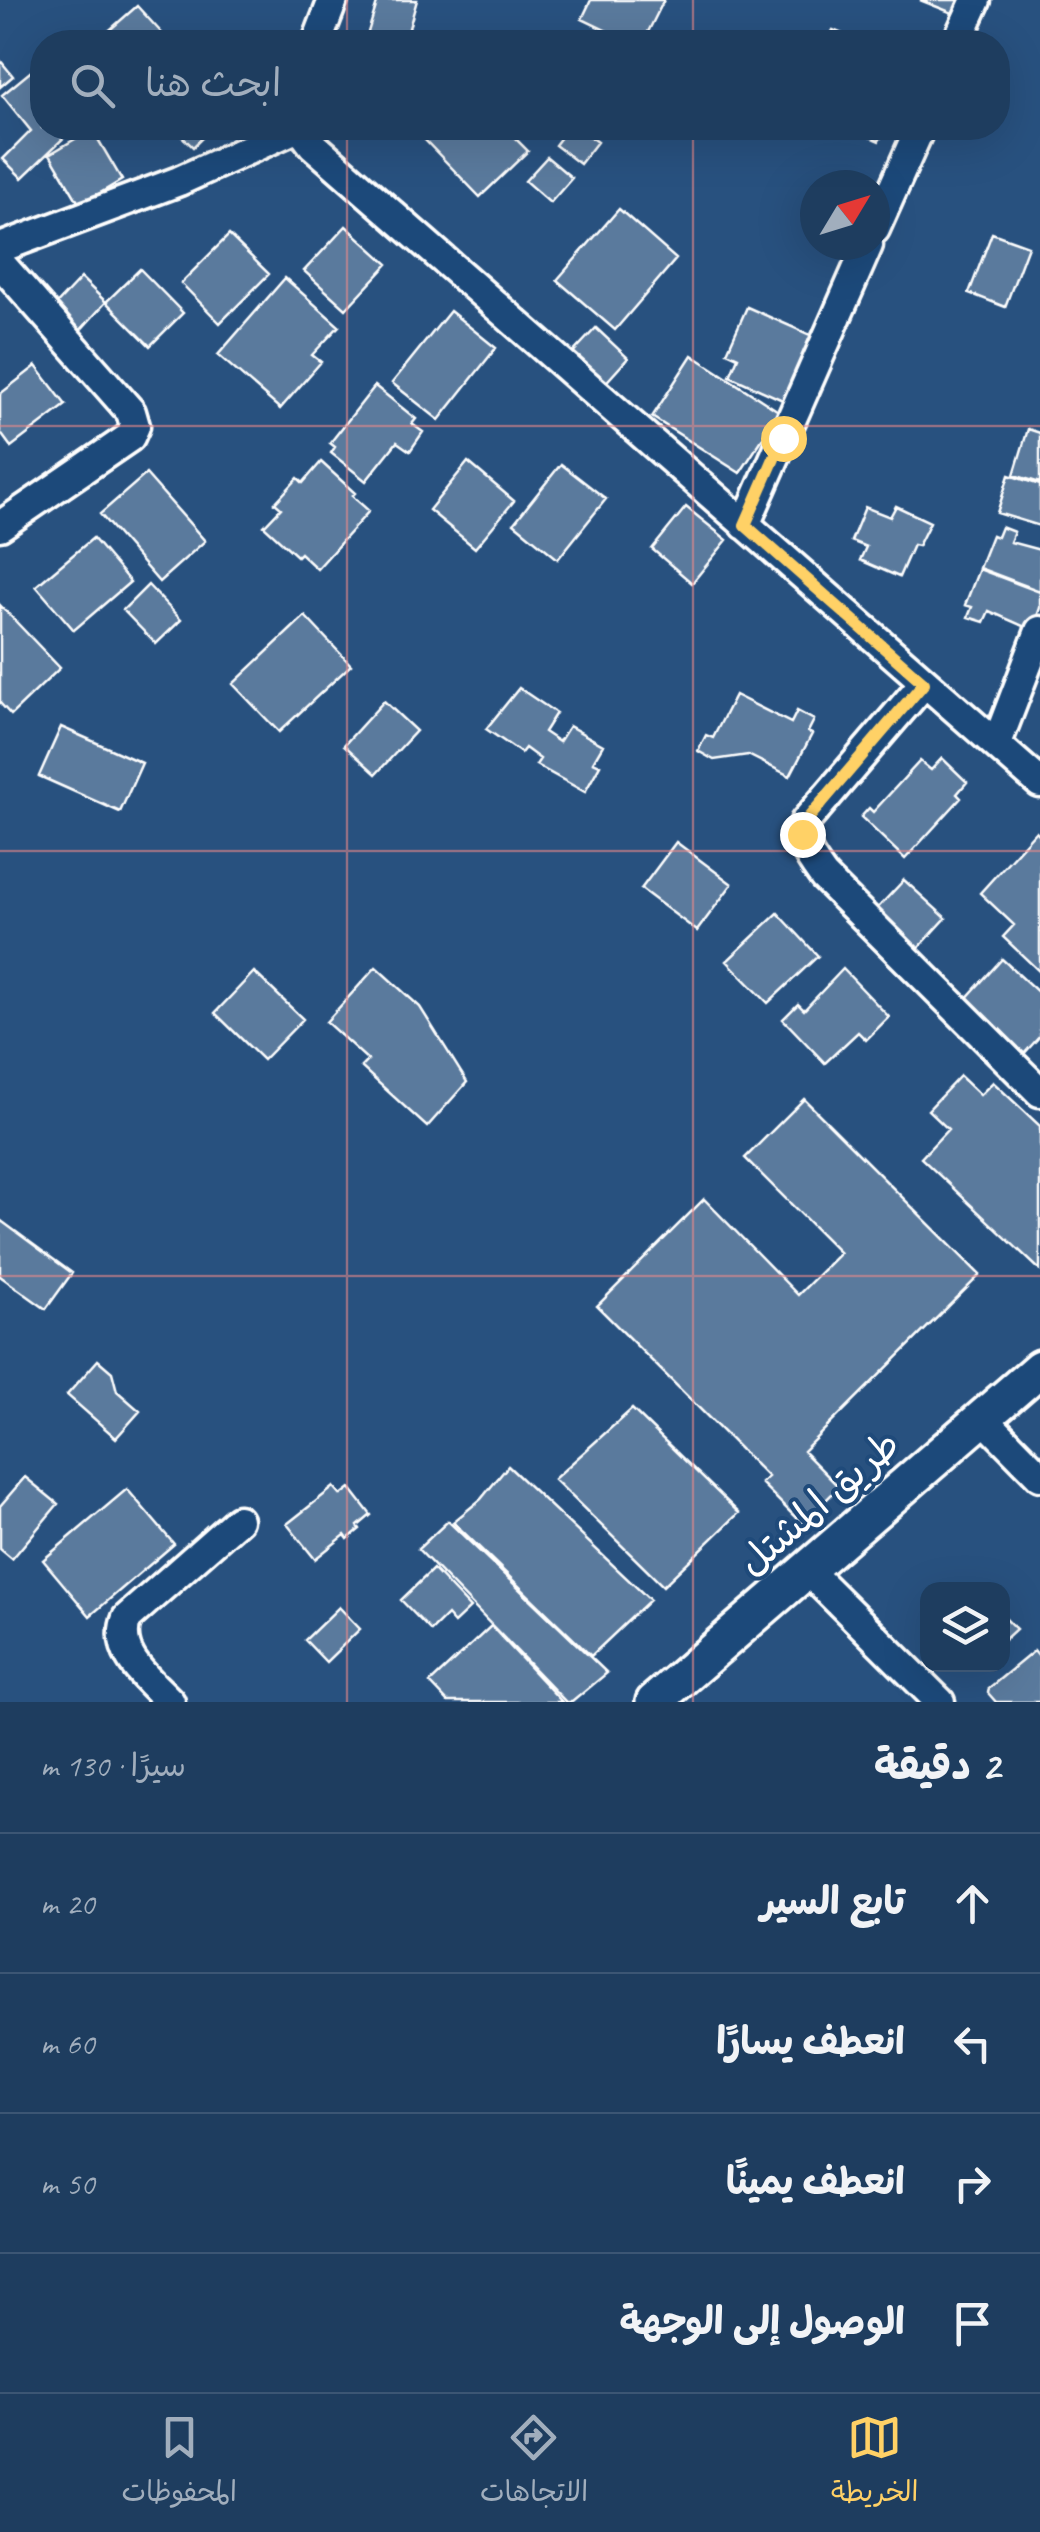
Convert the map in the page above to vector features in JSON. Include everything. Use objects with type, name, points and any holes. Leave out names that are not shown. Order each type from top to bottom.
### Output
[{"type":"main road","name":"طريق المشتل","points":[[654,1702],[1040,1368]]},
{"type":"street","points":[[322,30],[333,0]]},
{"type":"street","points":[[962,30],[976,0]]},
{"type":"street","points":[[0,248],[178,181],[271,140]]},
{"type":"street","points":[[308,140],[1040,783]]},
{"type":"street","points":[[890,196],[915,140]]},
{"type":"street","points":[[745,525],[861,260]]},
{"type":"street","points":[[0,263],[131,412],[134,426],[130,437],[0,526]]},
{"type":"street","points":[[997,743],[1040,631]]},
{"type":"street","points":[[924,683],[805,822],[802,834],[806,852],[824,876],[1040,1092]]},
{"type":"street","points":[[983,1418],[1040,1476]]},
{"type":"street","points":[[170,1702],[123,1646],[127,1618],[238,1520]]},
{"type":"street","points":[[807,1570],[940,1702]]},
{"type":"building","points":[[378,0],[417,0],[408,30],[369,30]]},
{"type":"building","points":[[591,0],[664,0],[649,30],[605,30],[582,19]]},
{"type":"building","points":[[920,0],[960,0],[955,14]]},
{"type":"building","points":[[137,6],[159,30],[110,30]]},
{"type":"building","points":[[0,60],[13,76],[0,87]]},
{"type":"building","points":[[30,72],[30,130],[2,95]]},
{"type":"building","points":[[30,132],[30,140],[62,140],[22,178],[3,159]]},
{"type":"building","points":[[74,140],[98,140],[122,180],[80,205],[50,154]]},
{"type":"building","points":[[425,140],[517,140],[528,151],[480,197]]},
{"type":"building","points":[[559,140],[597,142],[580,164],[555,145]]},
{"type":"building","points":[[547,157],[572,178],[550,203],[525,181]]},
{"type":"building","points":[[619,209],[676,259],[615,330],[557,280]]},
{"type":"building","points":[[346,226],[388,264],[346,309],[304,271]]},
{"type":"building","points":[[992,233],[1028,246],[1005,307],[969,293]]},
{"type":"building","points":[[229,235],[269,274],[220,323],[181,283]]},
{"type":"building","points":[[140,269],[183,313],[150,346],[106,302]]},
{"type":"building","points":[[81,278],[106,302],[77,334],[51,310]]},
{"type":"building","points":[[285,278],[339,326],[312,355],[321,362],[280,409],[218,355]]},
{"type":"building","points":[[747,307],[815,337],[787,402],[730,376],[738,357],[727,352]]},
{"type":"building","points":[[450,311],[496,348],[439,420],[392,383]]},
{"type":"building","points":[[596,328],[628,358],[601,388],[568,358]]},
{"type":"building","points":[[692,355],[780,412],[740,473],[652,417]]},
{"type":"building","points":[[36,366],[66,405],[11,447],[0,432],[0,394]]},
{"type":"building","points":[[375,386],[416,419],[412,424],[423,432],[410,451],[397,442],[366,481],[331,453],[335,447],[330,443]]},
{"type":"building","points":[[1028,429],[1040,433],[1040,483],[1014,475]]},
{"type":"building","points":[[321,462],[369,511],[317,569],[264,526],[281,508],[275,503],[298,478],[303,483]]},
{"type":"building","points":[[468,462],[514,501],[475,548],[429,510]]},
{"type":"building","points":[[561,464],[606,499],[558,559],[514,523]]},
{"type":"building","points":[[146,474],[205,541],[159,582],[100,514]]},
{"type":"building","points":[[1009,475],[1040,485],[1040,526],[997,513]]},
{"type":"building","points":[[896,506],[930,522],[918,546],[913,545],[899,577],[860,560],[866,547],[851,541],[865,507],[890,517]]},
{"type":"building","points":[[686,507],[727,540],[692,583],[652,549]]},
{"type":"building","points":[[1001,527],[1014,532],[1010,542],[1040,550],[1040,591],[979,568],[992,535],[997,537]]},
{"type":"building","points":[[93,538],[130,582],[74,630],[36,586]]},
{"type":"building","points":[[979,569],[1040,592],[1040,608],[1032,630],[989,611],[984,622],[968,617],[972,607],[965,605]]},
{"type":"building","points":[[148,585],[181,620],[156,644],[123,610]]},
{"type":"building","points":[[0,605],[60,668],[11,715],[0,703]]},
{"type":"building","points":[[305,616],[351,665],[279,732],[233,684]]},
{"type":"building","points":[[519,688],[556,713],[544,732],[559,742],[569,726],[603,745],[593,762],[600,765],[585,792],[536,765],[540,759],[525,748],[521,753],[486,729]]},
{"type":"building","points":[[735,695],[791,723],[797,711],[814,720],[808,732],[812,734],[790,776],[748,755],[714,760],[698,751],[706,735],[713,738]]},
{"type":"building","points":[[384,701],[416,731],[376,774],[344,745]]},
{"type":"building","points":[[61,727],[142,763],[120,812],[39,776]]},
{"type":"building","points":[[942,758],[967,782],[957,794],[961,798],[905,859],[861,817],[869,808],[873,812],[920,761],[931,770]]},
{"type":"building","points":[[1036,831],[1040,835],[1040,972],[1003,937],[1014,925],[980,893]]},
{"type":"building","points":[[676,842],[732,884],[697,931],[641,889]]},
{"type":"building","points":[[904,880],[946,918],[915,952],[873,913]]},
{"type":"building","points":[[778,913],[818,956],[768,1003],[727,961]]},
{"type":"building","points":[[1002,959],[1040,994],[1040,1036],[1022,1056],[963,1002]]},
{"type":"building","points":[[376,967],[420,1007],[467,1082],[427,1127],[361,1067],[368,1060],[326,1022]]},
{"type":"building","points":[[843,969],[889,1017],[866,1040],[858,1032],[825,1063],[783,1019],[798,1004],[804,1010]]},
{"type":"building","points":[[254,972],[303,1019],[263,1060],[215,1013]]},
{"type":"building","points":[[960,1076],[980,1095],[993,1082],[1040,1126],[1040,1270],[921,1158],[948,1129],[928,1110]]},
{"type":"building","points":[[804,1099],[980,1275],[803,1451],[839,1487],[802,1524],[761,1483],[768,1477],[597,1306],[704,1199],[798,1295],[840,1253],[745,1158]]},
{"type":"building","points":[[0,1220],[72,1273],[46,1309],[0,1276]]},
{"type":"building","points":[[98,1360],[112,1372],[117,1391],[140,1411],[116,1438],[67,1395]]},
{"type":"building","points":[[632,1409],[739,1513],[663,1586],[554,1479]]},
{"type":"building","points":[[508,1466],[650,1600],[591,1656],[453,1522],[481,1499]]},
{"type":"building","points":[[25,1477],[58,1504],[12,1559],[0,1549],[0,1506]]},
{"type":"building","points":[[334,1487],[341,1495],[350,1488],[371,1515],[348,1539],[345,1535],[315,1559],[287,1524]]},
{"type":"building","points":[[127,1489],[174,1544],[90,1616],[43,1560]]},
{"type":"building","points":[[448,1521],[607,1673],[572,1702],[566,1702],[418,1549]]},
{"type":"building","points":[[433,1569],[470,1608],[454,1623],[447,1615],[431,1631],[401,1600]]},
{"type":"building","points":[[339,1607],[360,1629],[326,1662],[305,1640]]},
{"type":"building","points":[[491,1626],[562,1702],[448,1702],[430,1683]]},
{"type":"building","points":[[1034,1651],[1040,1658],[1040,1702],[996,1702],[988,1693],[989,1688]]},
{"type":"route","points":[[783,438],[745,525],[924,683],[805,822],[802,834]]}]
